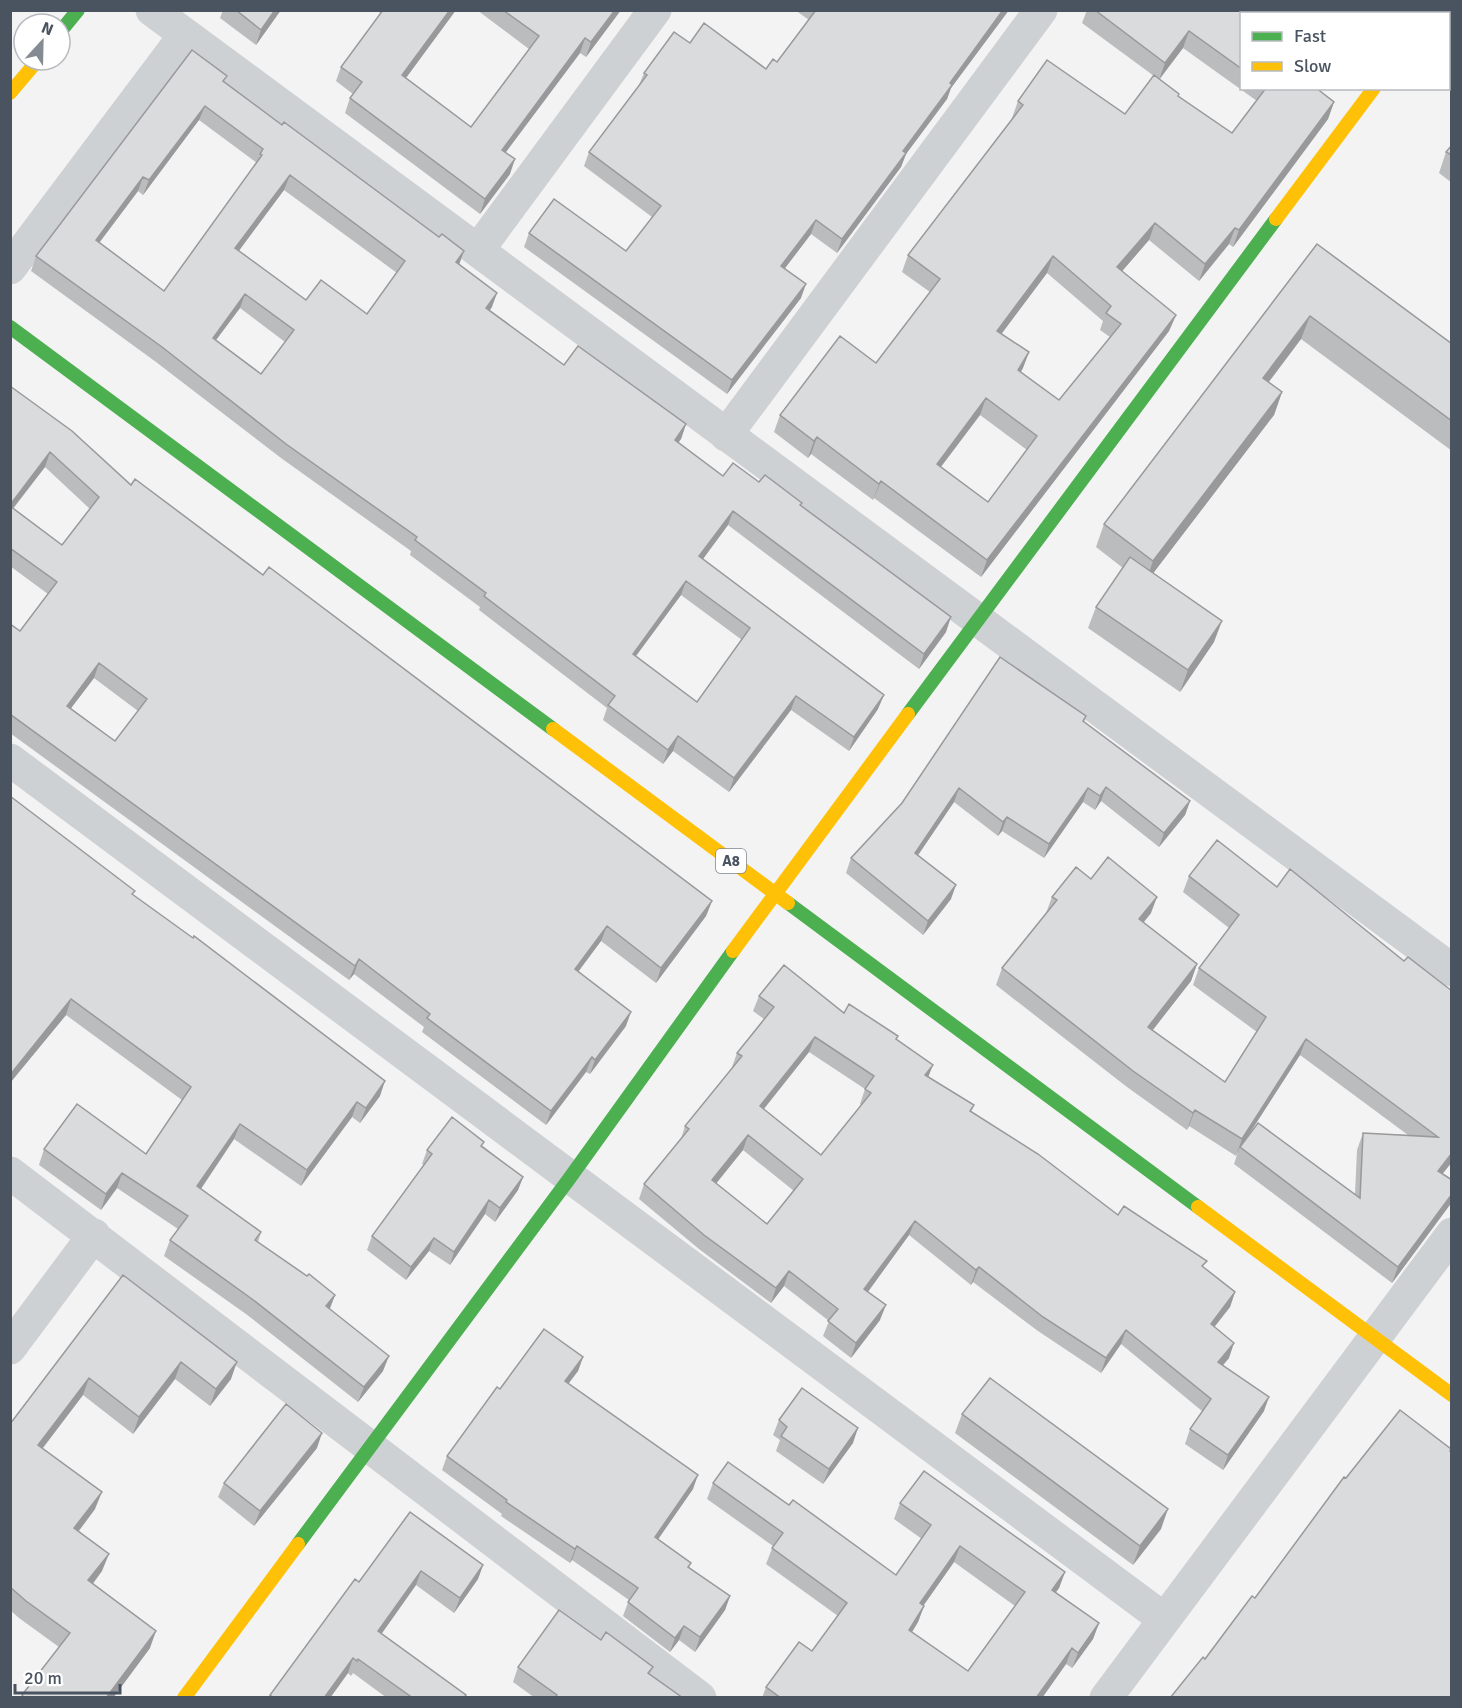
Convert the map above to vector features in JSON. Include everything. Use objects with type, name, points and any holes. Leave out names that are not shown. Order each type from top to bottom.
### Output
[{"type":"street","points":[[152,10],[1452,970]]},
{"type":"street","points":[[478,250],[656,10]]},
{"type":"street","points":[[726,435],[1041,10]]},
{"type":"street","points":[[10,268],[185,35]]},
{"type":"street","points":[[10,93],[28,72]]},
{"type":"street","points":[[184,1698],[569,1179],[775,893],[1373,90]]},
{"type":"street","name":"A8","points":[[10,327],[1452,1395]]},
{"type":"street","points":[[10,760],[569,1179],[1164,1619]]},
{"type":"street","points":[[10,1173],[700,1698]]},
{"type":"street","points":[[1106,1698],[1452,1234]]},
{"type":"street","points":[[10,1347],[94,1235]]},
{"type":"building","points":[[236,10],[275,10],[261,30]]},
{"type":"building","points":[[383,10],[450,10],[402,75],[471,127],[539,36],[503,10],[615,10],[591,42],[585,38],[502,150],[515,159],[485,199],[350,98],[362,82],[341,67]]},
{"type":"building","points":[[816,10],[1003,10],[903,151],[906,153],[842,239],[816,220],[781,266],[806,284],[732,380],[529,233],[554,199],[626,251],[661,206],[589,152],[647,75],[644,73],[674,32],[690,43],[704,23],[766,69],[773,59],[777,62]]},
{"type":"building","points":[[1095,10],[1387,10],[1386,12],[1240,12],[1240,68],[1189,31],[1165,63]]},
{"type":"building","points":[[192,50],[227,76],[223,81],[282,125],[284,122],[439,237],[442,234],[464,251],[456,262],[497,293],[486,308],[564,365],[578,346],[686,424],[675,440],[723,476],[733,463],[759,482],[765,475],[802,503],[800,505],[951,617],[924,654],[733,511],[699,556],[884,695],[854,737],[796,696],[734,778],[678,736],[668,750],[608,705],[615,696],[484,596],[486,593],[415,540],[417,537],[286,444],[162,347],[36,256]],"holes":[[[205,106],[263,149],[260,154],[262,155],[164,291],[96,240],[143,177],[149,180]],[[290,175],[405,261],[367,314],[321,280],[306,300],[235,248]],[[245,294],[294,330],[261,374],[213,338]],[[686,581],[750,628],[697,702],[633,654]]]},
{"type":"building","points":[[1047,60],[1125,114],[1154,75],[1179,94],[1178,96],[1232,133],[1264,90],[1319,90],[1334,102],[1239,230],[1235,228],[1205,264],[1155,223],[1117,267],[1176,315],[987,560],[881,481],[879,484],[817,437],[814,441],[780,415],[840,336],[876,363],[940,279],[908,255],[1023,105],[1018,101]],"holes":[[[1053,256],[1111,306],[1106,313],[1121,324],[1059,400],[1018,370],[1029,352],[997,331]],[[986,398],[1037,436],[988,502],[937,464]]]},
{"type":"building","points":[[1452,145],[1452,155],[1446,152]]},
{"type":"building","points":[[1317,244],[1452,344],[1452,421],[1310,316],[1263,378],[1282,392],[1153,561],[1104,524]]},
{"type":"building","points":[[10,386],[72,431],[131,485],[135,479],[263,575],[269,567],[712,901],[661,968],[607,926],[575,969],[631,1012],[595,1060],[592,1057],[551,1111],[427,1018],[430,1014],[359,959],[355,966],[10,714],[10,624],[20,631],[57,582],[10,548],[10,506],[62,545],[99,497],[50,452],[10,505]],"holes":[[[99,663],[147,699],[115,741],[67,706]]]},
{"type":"building","points":[[1130,557],[1222,621],[1188,670],[1096,607]]},
{"type":"building","points":[[1000,657],[1086,716],[1083,721],[1190,801],[1164,833],[1106,787],[1100,796],[1088,788],[1049,844],[1007,817],[1003,822],[959,788],[915,853],[956,885],[928,921],[851,858],[902,803]]},
{"type":"building","points":[[10,796],[135,891],[132,894],[193,938],[194,936],[385,1081],[366,1108],[357,1102],[307,1170],[240,1124],[197,1186],[261,1232],[255,1240],[307,1276],[309,1274],[335,1295],[326,1306],[389,1356],[364,1387],[252,1299],[170,1240],[188,1216],[122,1173],[106,1194],[44,1149],[77,1104],[146,1154],[191,1087],[71,999],[10,1075]]},
{"type":"building","points":[[1217,840],[1277,887],[1290,869],[1404,961],[1408,957],[1452,991],[1452,1153],[1438,1171],[1452,1180],[1452,1194],[1398,1267],[1240,1147],[1258,1123],[1360,1198],[1363,1133],[1438,1137],[1306,1039],[1242,1139],[1195,1110],[1193,1113],[1133,1071],[1002,968],[1057,900],[1052,897],[1076,867],[1091,879],[1108,857],[1157,897],[1139,919],[1197,964],[1148,1027],[1225,1082],[1266,1017],[1199,968],[1239,915],[1189,876]]},
{"type":"building","points":[[784,965],[844,1013],[849,1004],[898,1036],[896,1039],[933,1065],[925,1075],[974,1105],[970,1111],[1038,1154],[1118,1215],[1124,1206],[1207,1261],[1202,1266],[1235,1292],[1211,1324],[1234,1343],[1218,1362],[1269,1397],[1228,1455],[1190,1429],[1211,1399],[1126,1330],[1106,1358],[1043,1317],[979,1267],[976,1270],[915,1221],[864,1289],[886,1305],[856,1343],[828,1321],[838,1309],[789,1271],[776,1288],[704,1235],[644,1184],[689,1129],[685,1126],[742,1056],[737,1053],[774,1007],[759,996]],"holes":[[[815,1037],[874,1076],[865,1089],[871,1093],[821,1155],[760,1106]],[[748,1135],[803,1179],[767,1224],[712,1180]]]},
{"type":"building","points":[[452,1117],[484,1142],[481,1146],[523,1177],[500,1208],[489,1200],[454,1252],[434,1238],[411,1267],[372,1236],[432,1154],[427,1150]]},
{"type":"building","points":[[123,1275],[237,1362],[216,1389],[181,1362],[139,1417],[89,1378],[38,1445],[102,1492],[74,1528],[109,1554],[88,1580],[156,1631],[106,1698],[25,1698],[22,1695],[70,1633],[10,1587],[10,1424]]},
{"type":"building","points":[[544,1329],[583,1357],[565,1381],[698,1475],[655,1537],[691,1563],[688,1567],[730,1596],[700,1637],[684,1626],[675,1638],[628,1602],[638,1588],[577,1546],[575,1549],[506,1502],[507,1500],[447,1456],[497,1387],[500,1389]]},
{"type":"building","points":[[990,1378],[1168,1509],[1140,1546],[962,1414]]},
{"type":"building","points":[[802,1388],[858,1428],[829,1469],[781,1436],[787,1427],[779,1420]]},
{"type":"building","points":[[286,1404],[322,1433],[260,1511],[224,1483]]},
{"type":"building","points":[[1400,1410],[1452,1452],[1452,1698],[1170,1698],[1203,1657],[1205,1659],[1252,1596],[1255,1598],[1344,1477],[1346,1478]]},
{"type":"building","points":[[728,1462],[789,1505],[793,1500],[896,1575],[931,1525],[900,1503],[924,1471],[1065,1572],[1052,1590],[1099,1623],[1078,1653],[1072,1648],[1036,1698],[781,1698],[766,1687],[799,1642],[812,1651],[847,1603],[772,1548],[783,1533],[713,1483]],"holes":[[[960,1546],[1025,1592],[968,1671],[909,1630],[924,1606],[920,1603]]]},
{"type":"building","points":[[410,1512],[483,1565],[460,1598],[421,1571],[378,1631],[466,1695],[464,1698],[413,1698],[358,1659],[357,1661],[353,1658],[324,1698],[274,1698],[270,1695],[355,1579],[359,1582]]},
{"type":"building","points":[[559,1610],[601,1640],[606,1632],[653,1667],[648,1673],[683,1698],[555,1698],[557,1695],[518,1667]]},
{"type":"traffic: fast","points":[[72,17],[78,10]]},
{"type":"traffic: fast","points":[[908,714],[1276,219]]},
{"type":"traffic: fast","points":[[10,327],[553,729]]},
{"type":"traffic: fast","points":[[788,903],[1198,1207]]},
{"type":"traffic: fast","points":[[298,1544],[569,1179],[733,951]]},
{"type":"traffic: slow","points":[[10,93],[28,72]]},
{"type":"traffic: slow","points":[[1276,219],[1373,90]]},
{"type":"traffic: slow","points":[[733,951],[908,714]]},
{"type":"traffic: slow","points":[[553,729],[788,903]]},
{"type":"traffic: slow","points":[[1198,1207],[1452,1395]]},
{"type":"traffic: slow","points":[[184,1698],[298,1544]]}]
